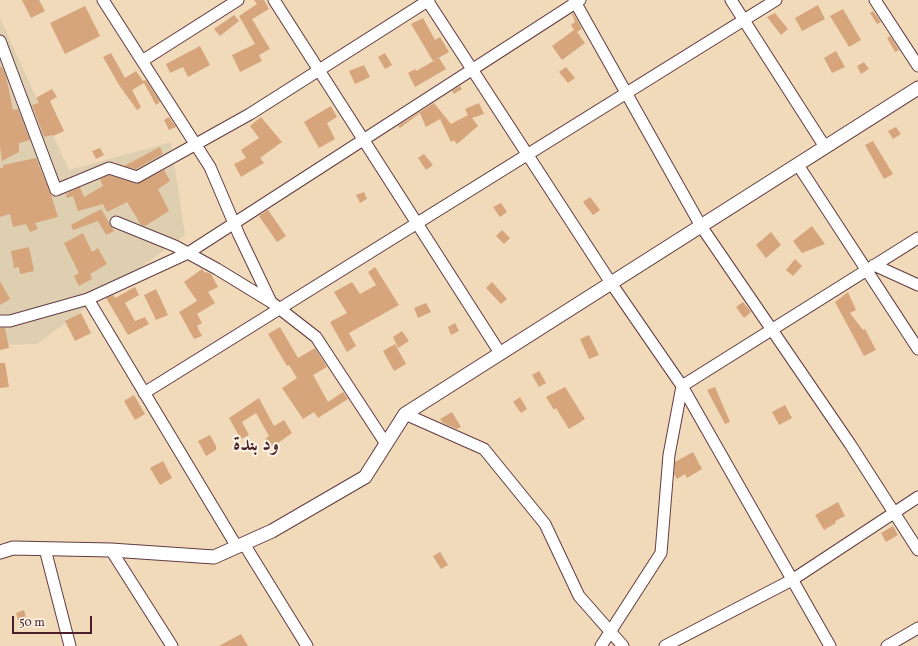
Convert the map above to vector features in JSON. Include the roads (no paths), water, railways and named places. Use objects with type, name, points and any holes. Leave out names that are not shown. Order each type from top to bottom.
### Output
[{"type":"street","points":[[103,0],[210,167],[234,223],[276,305]]},
{"type":"street","points":[[142,61],[238,0]]},
{"type":"street","points":[[274,0],[500,353]]},
{"type":"street","points":[[0,41],[56,190],[109,168],[137,177],[250,114],[428,0],[611,283],[682,386],[830,646]]},
{"type":"street","points":[[731,0],[825,147]]},
{"type":"street","points":[[144,393],[276,305],[417,223],[776,0]]},
{"type":"street","points":[[875,0],[918,66]]},
{"type":"street","points":[[0,321],[10,321],[88,299],[188,253],[577,1],[626,93],[701,226],[772,329],[918,550]]},
{"type":"street","points":[[0,552],[13,548],[111,550],[214,557],[272,531],[365,477],[405,414],[918,88]]},
{"type":"street","points":[[798,164],[870,267],[918,349]]},
{"type":"street","points":[[116,222],[175,246],[188,253],[276,305],[316,337],[386,444]]},
{"type":"street","points":[[601,646],[661,553],[669,455],[682,386],[918,238]]},
{"type":"street","points":[[870,267],[918,285]]},
{"type":"street","points":[[88,299],[144,393],[240,545],[307,646]]},
{"type":"street","points":[[405,414],[484,449],[545,524],[579,596],[622,646]]},
{"type":"street","points":[[666,646],[792,580],[918,497]]},
{"type":"street","points":[[45,549],[70,646]]},
{"type":"street","points":[[111,550],[172,646]]},
{"type":"street","points":[[887,646],[918,628]]},
{"type":"district","name":"ود بندة","points":[[256,446]]}]
